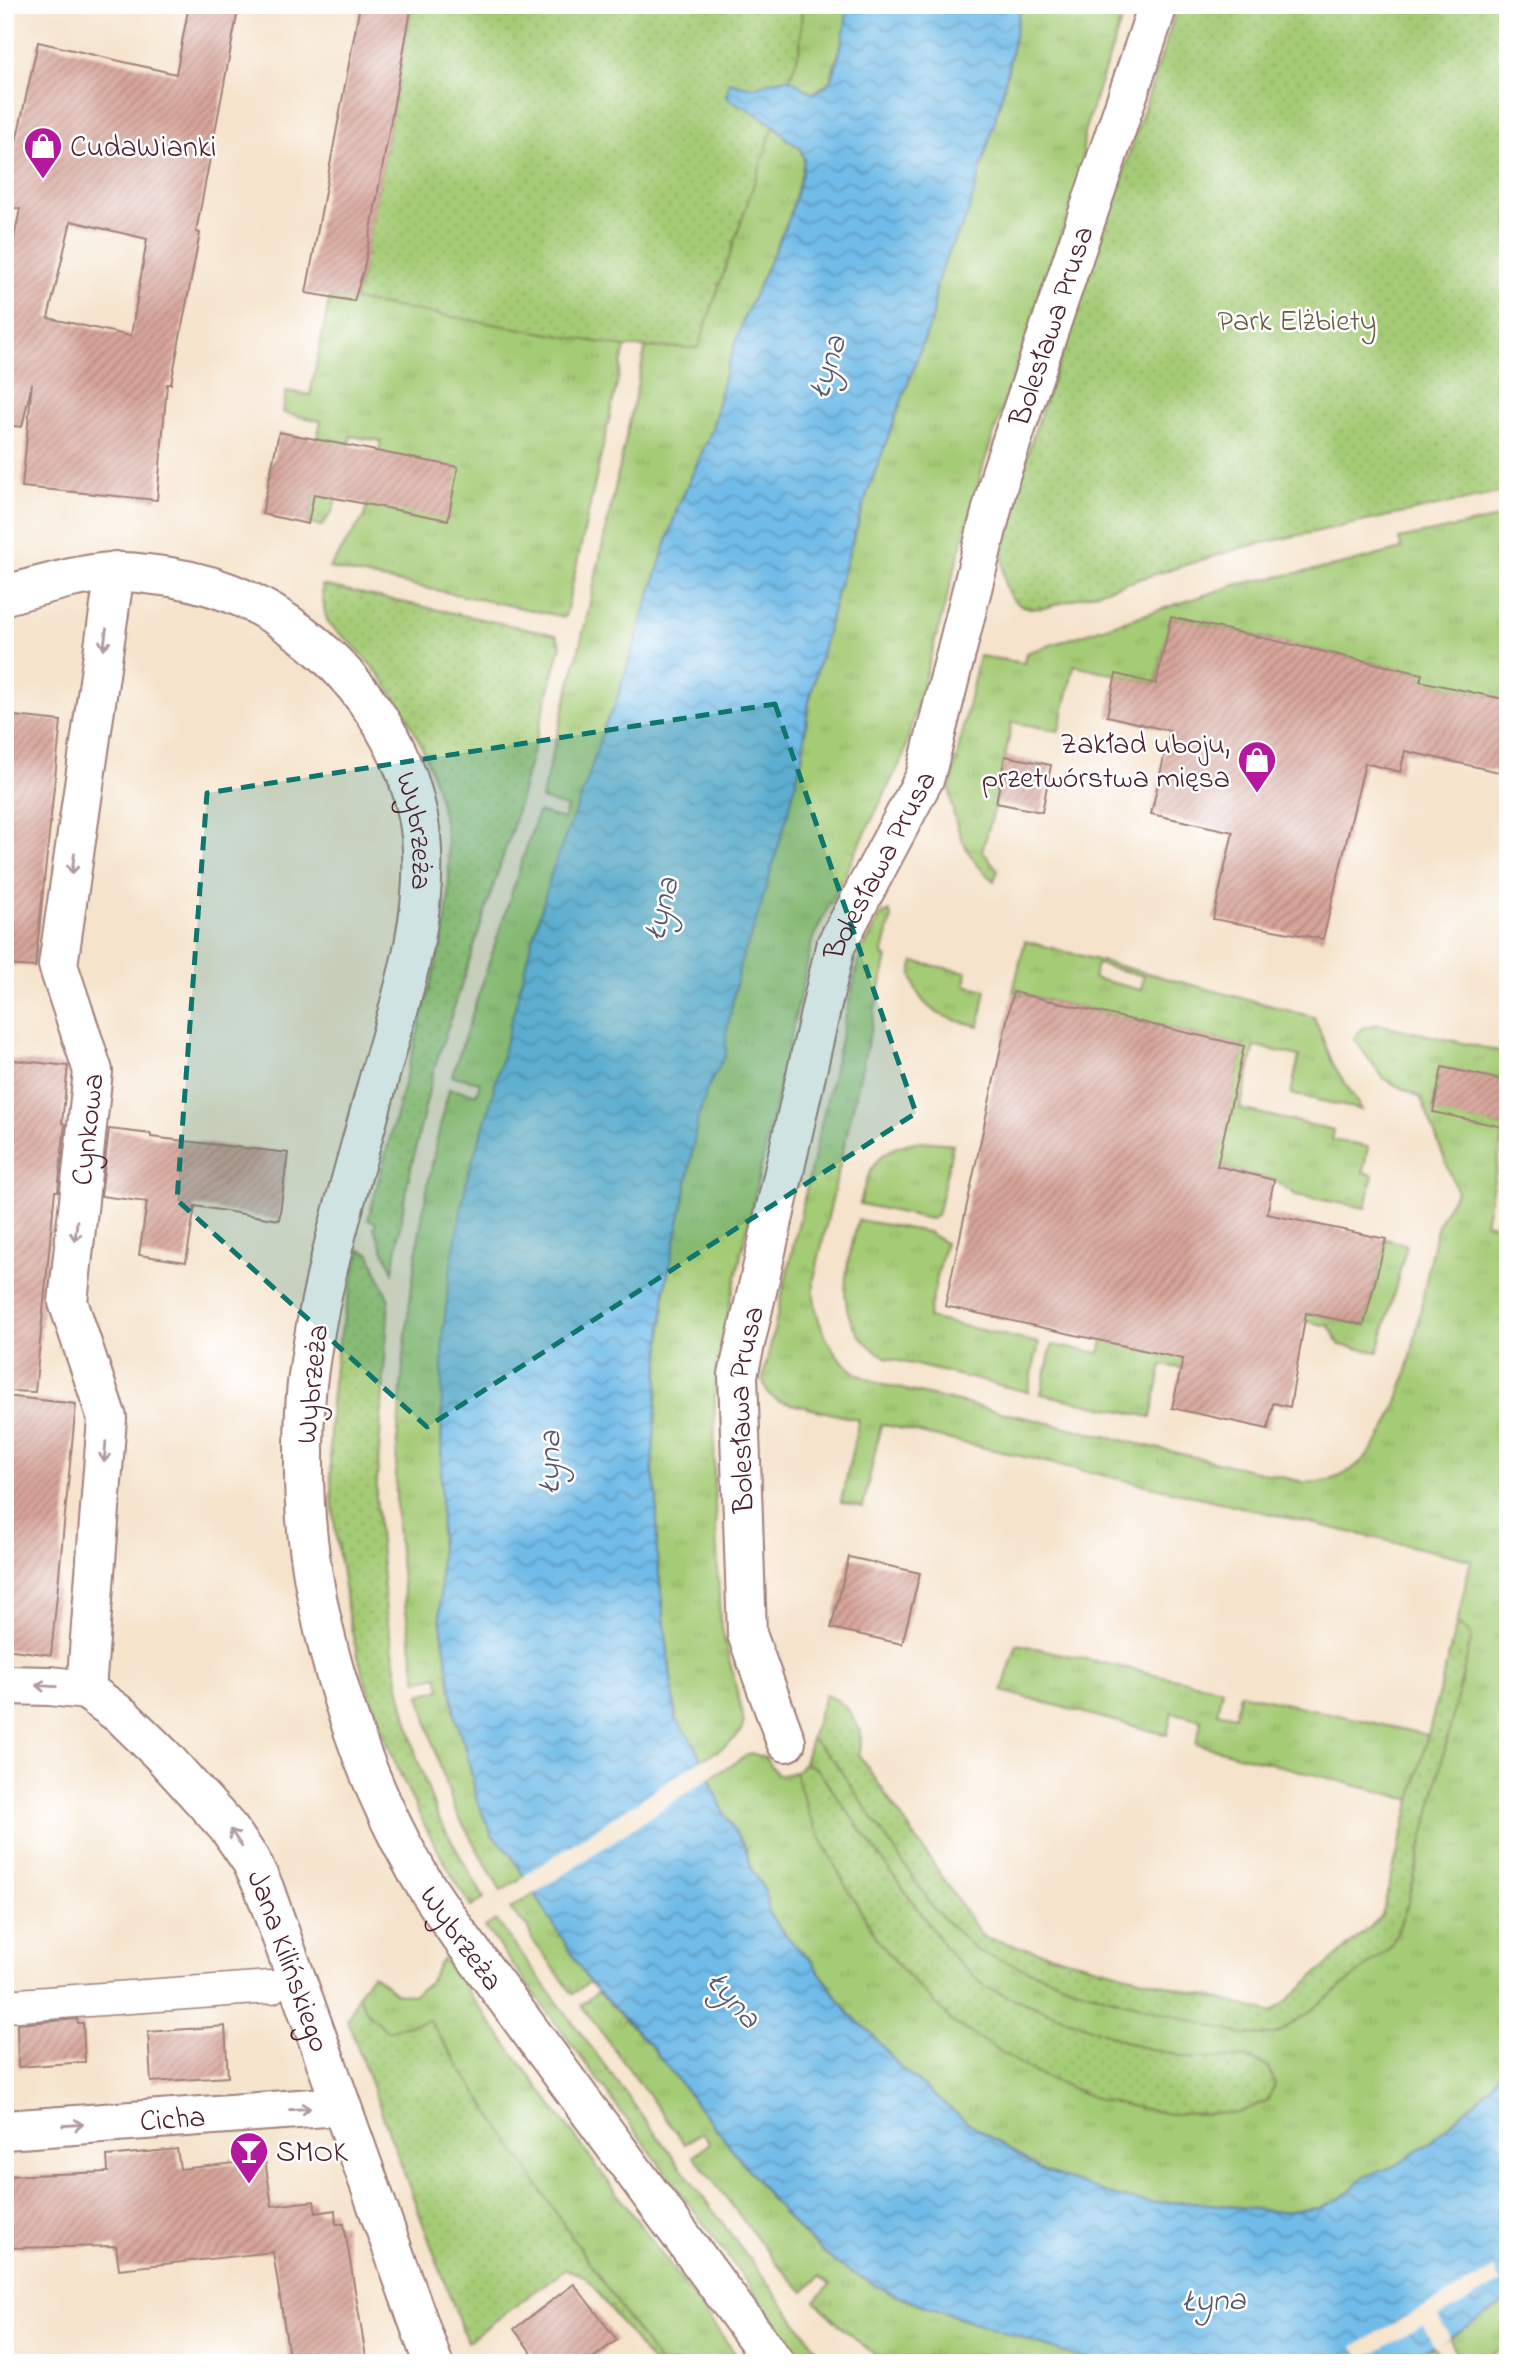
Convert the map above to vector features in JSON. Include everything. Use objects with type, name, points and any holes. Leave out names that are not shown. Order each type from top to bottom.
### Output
[{"type":"street","name":"Bolesława Prusa","points":[[786,1742],[747,1634],[738,1375],[835,947],[925,777],[1002,473],[1158,5]]},
{"type":"street","name":"Wybrzeża","points":[[5,596],[63,580],[115,571],[182,578],[229,591],[275,614],[309,640],[345,674],[374,711],[392,741],[416,805],[421,838],[420,909],[409,969],[338,1228],[316,1319],[307,1381],[303,1465],[308,1537],[334,1671],[376,1791],[415,1869],[457,1932],[775,2363]]},
{"type":"street","name":"Cynkowa","points":[[86,1690],[107,1418],[68,1302],[93,1070],[58,965],[115,571]]},
{"type":"street","name":"Jana Kilińskiego","points":[[5,1685],[86,1690],[123,1717],[162,1755],[229,1829],[251,1861],[264,1888],[433,2363]]},
{"type":"street","points":[[5,2006],[271,1987]]},
{"type":"street","name":"Cicha","points":[[5,2130],[340,2106]]},
{"type":"highlighted area","points":[[775,704],[916,1113],[427,1427],[177,1200],[207,793]]},
{"type":"green space","points":[[412,5],[802,5],[800,49],[698,348],[625,347],[355,300],[362,275]]},
{"type":"green space","points":[[721,5],[848,5],[846,28],[830,81],[813,93],[788,78]]},
{"type":"green space","points":[[1021,5],[1130,5],[1122,18],[1084,132],[1082,172],[984,463],[903,757],[813,938],[715,1370],[714,1482],[720,1620],[744,1722],[733,1740],[701,1760],[695,1745],[676,1719],[657,1557],[657,1497],[652,1468],[665,1288],[698,1118],[708,1087],[726,1054],[726,1036],[740,964],[755,925],[789,810],[802,758],[809,702],[839,585],[868,491],[933,316],[936,286],[947,255],[968,214],[1004,88]]},
{"type":"green space","name":"Park Elżbiety","points":[[1178,5],[1508,5],[1508,491],[1244,547],[1045,608],[1025,607],[1015,601],[1007,591],[1003,558],[1018,488]]},
{"type":"green space","points":[[748,109],[775,126],[800,148],[804,159],[802,173],[789,219],[744,318],[724,377],[712,430],[677,509],[615,705],[605,724],[586,784],[553,868],[485,1123],[468,1174],[451,1266],[443,1333],[440,1617],[456,1720],[466,1749],[477,1801],[492,1835],[509,1852],[524,1876],[501,1891],[455,1810],[420,1695],[441,1689],[438,1676],[417,1681],[406,1612],[398,1542],[396,1469],[404,1351],[413,1275],[432,1163],[449,1089],[477,1094],[480,1082],[452,1076],[538,812],[564,819],[567,807],[541,799],[586,621],[661,277]]},
{"type":"green space","points":[[642,271],[565,617],[329,568],[364,517],[381,441],[351,436],[333,510],[322,526],[308,524],[314,494],[267,484],[272,462],[310,469],[321,421],[283,413],[286,391],[310,395],[330,297],[355,299],[362,275]]},
{"type":"green space","points":[[1508,516],[1508,700],[1420,681],[1421,674],[1171,617],[1156,684],[1074,665],[1059,731],[1012,722],[996,803],[982,851],[998,870],[994,881],[968,852],[957,828],[950,789],[979,656],[1024,663],[1026,653],[1239,584],[1341,565],[1402,549],[1399,539]]},
{"type":"green space","points":[[322,585],[556,635],[561,645],[512,829],[433,1073],[406,1190],[393,1272],[374,1228],[376,1222],[368,1220],[443,937],[449,869],[446,835],[440,802],[418,738],[383,680],[356,648],[328,622]]},
{"type":"green space","points":[[890,911],[891,919],[883,952],[884,957],[887,957],[814,1279],[818,1318],[836,1354],[855,1372],[880,1384],[1303,1482],[1339,1477],[1367,1456],[1387,1425],[1403,1386],[1414,1343],[1437,1229],[1457,1191],[1421,1098],[1384,1079],[1354,1039],[1362,1028],[1378,1024],[1508,1053],[1508,1081],[1442,1068],[1433,1111],[1505,1127],[1485,1223],[1508,1228],[1508,2062],[1490,2087],[1431,2142],[1397,2166],[1364,2177],[1343,2197],[1321,2208],[1281,2212],[1191,2202],[1152,2203],[1121,2198],[1040,2169],[964,2120],[901,2068],[870,2032],[849,2014],[810,1959],[769,1914],[766,1893],[751,1868],[745,1847],[725,1815],[709,1778],[751,1753],[766,1758],[777,1774],[795,1772],[810,1817],[1034,2072],[1269,2068],[1247,2058],[1188,2058],[1137,2046],[987,1988],[950,1954],[817,1769],[804,1763],[811,1739],[834,1760],[977,1951],[1275,2035],[1307,2014],[1391,1946],[1408,1903],[1472,1635],[1457,1623],[1471,1560],[881,1424],[863,1507],[841,1502],[859,1420],[779,1401],[768,1392],[763,1378],[860,955],[881,915]]},
{"type":"green space","points":[[1025,941],[1314,1017],[1333,1064],[1362,1110],[1291,1094],[1299,1056],[1255,1046],[1240,1109],[1334,1130],[1332,1140],[1368,1147],[1363,1172],[1373,1175],[1366,1208],[1296,1195],[1274,1180],[1225,1168],[1172,1193],[1221,1145],[1244,1046],[1013,992]],"holes":[[[1097,964],[1144,976],[1141,990],[1093,978]]]},
{"type":"green space","points":[[914,962],[967,972],[965,985],[986,990],[979,1026],[949,1018],[931,1009],[918,994],[912,974]]},
{"type":"green space","points":[[922,1141],[953,1144],[937,1216],[930,1219],[860,1204],[867,1178],[878,1160],[896,1147]]},
{"type":"green space","points":[[858,1220],[928,1232],[945,1243],[928,1318],[1039,1343],[1028,1392],[887,1358],[868,1345],[848,1314],[846,1296],[849,1259]]},
{"type":"green space","points":[[1386,1239],[1407,1245],[1378,1352],[1340,1345],[1329,1326],[1232,1306],[1219,1362],[1296,1379],[1294,1384],[1183,1359],[1181,1368],[1162,1365],[1151,1417],[1041,1394],[1052,1345],[1100,1353],[1103,1341],[1197,1289],[1364,1325]]},
{"type":"green space","points":[[360,1250],[370,1254],[389,1301],[376,1496],[386,1613],[400,1690],[416,1755],[437,1815],[484,1898],[471,1907],[414,1804],[383,1732],[358,1657],[348,1611],[333,1511],[330,1420],[339,1344]]},
{"type":"green space","points":[[1457,1623],[1472,1635],[1408,1903],[1391,1947],[1307,2014],[1275,2035],[1240,2034],[1082,1990],[977,1951],[935,1910],[834,1761],[811,1739],[825,1695],[834,1698],[848,1711],[858,1727],[861,1746],[859,1755],[983,1937],[1273,2013],[1381,1917]]},
{"type":"green space","points":[[1017,1644],[1222,1689],[1217,1712],[1235,1716],[1240,1693],[1428,1735],[1412,1800],[1196,1744],[1202,1720],[1172,1712],[1167,1735],[1002,1691]]},
{"type":"green space","points":[[804,1763],[817,1769],[950,1954],[987,1988],[1137,2046],[1188,2058],[1247,2058],[1269,2067],[1275,2084],[1267,2101],[1239,2113],[1170,2114],[1100,2100],[1034,2072],[954,2023],[900,1968],[878,1940],[844,1883],[810,1817],[795,1772]]},
{"type":"green space","points":[[535,1893],[589,1982],[573,1994],[532,1939],[528,1928],[510,1909]]},
{"type":"green space","points":[[496,1920],[827,2363],[807,2363],[804,2360],[485,1927]]},
{"type":"green space","points":[[443,1958],[742,2363],[659,2363],[584,2255],[387,2032],[368,2014],[358,1994],[372,1974],[396,1993],[412,1995],[428,1984]]},
{"type":"green space","points":[[598,1992],[650,2045],[781,2211],[837,2264],[896,2296],[1095,2363],[886,2363],[844,2330],[815,2301],[830,2285],[820,2276],[804,2292],[777,2264],[694,2156],[710,2143],[702,2132],[685,2144],[581,2005]]},
{"type":"green space","points":[[358,1994],[368,2014],[387,2031],[429,2020],[584,2255],[659,2363],[652,2363],[585,2276],[565,2269],[467,2342],[347,2019]]},
{"type":"green space","points":[[1508,2300],[1508,2343],[1478,2360],[1461,2359],[1450,2338]]},
{"type":"green space","points":[[1435,2347],[1445,2363],[1398,2363]]},
{"type":"water","name":"Łyna","points":[[848,5],[1021,5],[1004,88],[968,214],[947,255],[936,286],[933,316],[868,491],[839,585],[809,702],[802,758],[789,810],[755,925],[740,964],[726,1036],[726,1054],[708,1087],[698,1118],[665,1288],[652,1467],[657,1497],[657,1557],[676,1719],[695,1745],[725,1815],[745,1847],[751,1868],[766,1893],[769,1914],[810,1959],[849,2014],[870,2032],[901,2068],[964,2120],[1040,2169],[1121,2198],[1152,2203],[1191,2202],[1281,2212],[1321,2208],[1343,2197],[1364,2177],[1397,2165],[1431,2142],[1490,2087],[1508,2062],[1508,2300],[1450,2338],[1398,2363],[1095,2363],[896,2296],[837,2264],[781,2211],[650,2045],[589,1982],[509,1852],[492,1835],[477,1801],[466,1749],[456,1721],[440,1617],[442,1370],[443,1333],[451,1265],[468,1174],[485,1123],[553,868],[586,784],[605,724],[615,705],[677,509],[712,430],[724,377],[744,318],[789,219],[802,173],[804,159],[800,148],[775,126],[726,98],[729,82],[751,87],[784,78],[813,93],[823,88],[830,81],[836,65]]},
{"type":"pier","points":[[704,1758],[712,1776],[532,1895],[521,1878]]},
{"type":"pier","points":[[1494,2269],[1501,2283],[1438,2317],[1450,2338],[1435,2347],[1423,2326],[1361,2360],[1353,2346]]},
{"type":"building","points":[[189,5],[239,5],[196,232],[200,233],[171,384],[167,384],[157,500],[22,487],[32,383],[22,427],[5,425],[5,282],[20,209],[5,206],[5,192],[38,42],[176,74]],"holes":[[[71,221],[147,239],[131,336],[48,318]]]},
{"type":"building","points":[[360,5],[412,5],[364,268],[354,301],[306,293]]},
{"type":"building","points":[[279,432],[458,467],[448,520],[314,494],[308,524],[262,514]]},
{"type":"building","name":"Zakład uboju, przetwórstwa mięsa","points":[[1171,617],[1422,674],[1420,681],[1508,700],[1508,774],[1405,751],[1400,772],[1365,763],[1323,939],[1213,919],[1233,832],[1151,814],[1170,731],[1107,716],[1116,674],[1156,684]]},
{"type":"building","points":[[5,715],[61,721],[35,967],[5,965]]},
{"type":"building","points":[[1005,756],[1051,765],[1042,812],[996,803]]},
{"type":"building","points":[[1013,992],[1244,1046],[1217,1166],[1274,1180],[1267,1214],[1386,1239],[1364,1325],[1306,1313],[1290,1407],[1273,1403],[1268,1429],[1172,1408],[1183,1359],[945,1306]]},
{"type":"building","points":[[5,1059],[68,1066],[62,1123],[65,1124],[58,1191],[55,1191],[35,1392],[5,1391]]},
{"type":"building","points":[[1442,1067],[1508,1081],[1508,1128],[1433,1112]]},
{"type":"building","points":[[109,1129],[151,1134],[151,1137],[288,1153],[279,1220],[195,1206],[186,1262],[139,1255],[147,1202],[101,1196]]},
{"type":"building","points":[[5,1396],[76,1404],[51,1655],[5,1649]]},
{"type":"building","points":[[849,1557],[920,1573],[902,1644],[831,1628]]},
{"type":"building","points":[[77,2019],[78,2023],[83,2023],[85,2062],[18,2067],[17,2024]]},
{"type":"building","points":[[225,2026],[228,2077],[151,2082],[148,2032]]},
{"type":"building","points":[[177,2149],[180,2169],[265,2160],[272,2206],[314,2201],[316,2213],[335,2210],[336,2224],[344,2224],[367,2363],[290,2363],[273,2252],[119,2269],[116,2246],[5,2248],[5,2176],[108,2172],[107,2156]]},
{"type":"building","points":[[574,2284],[617,2340],[586,2363],[539,2363],[514,2329]]},
{"type":"place","name":"CudaWianki","points":[[43,180]]},
{"type":"place","name":"Zakład uboju, przetwórstwa mięsa","points":[[1257,794]]},
{"type":"place","name":"SMOK","points":[[249,2185]]}]
